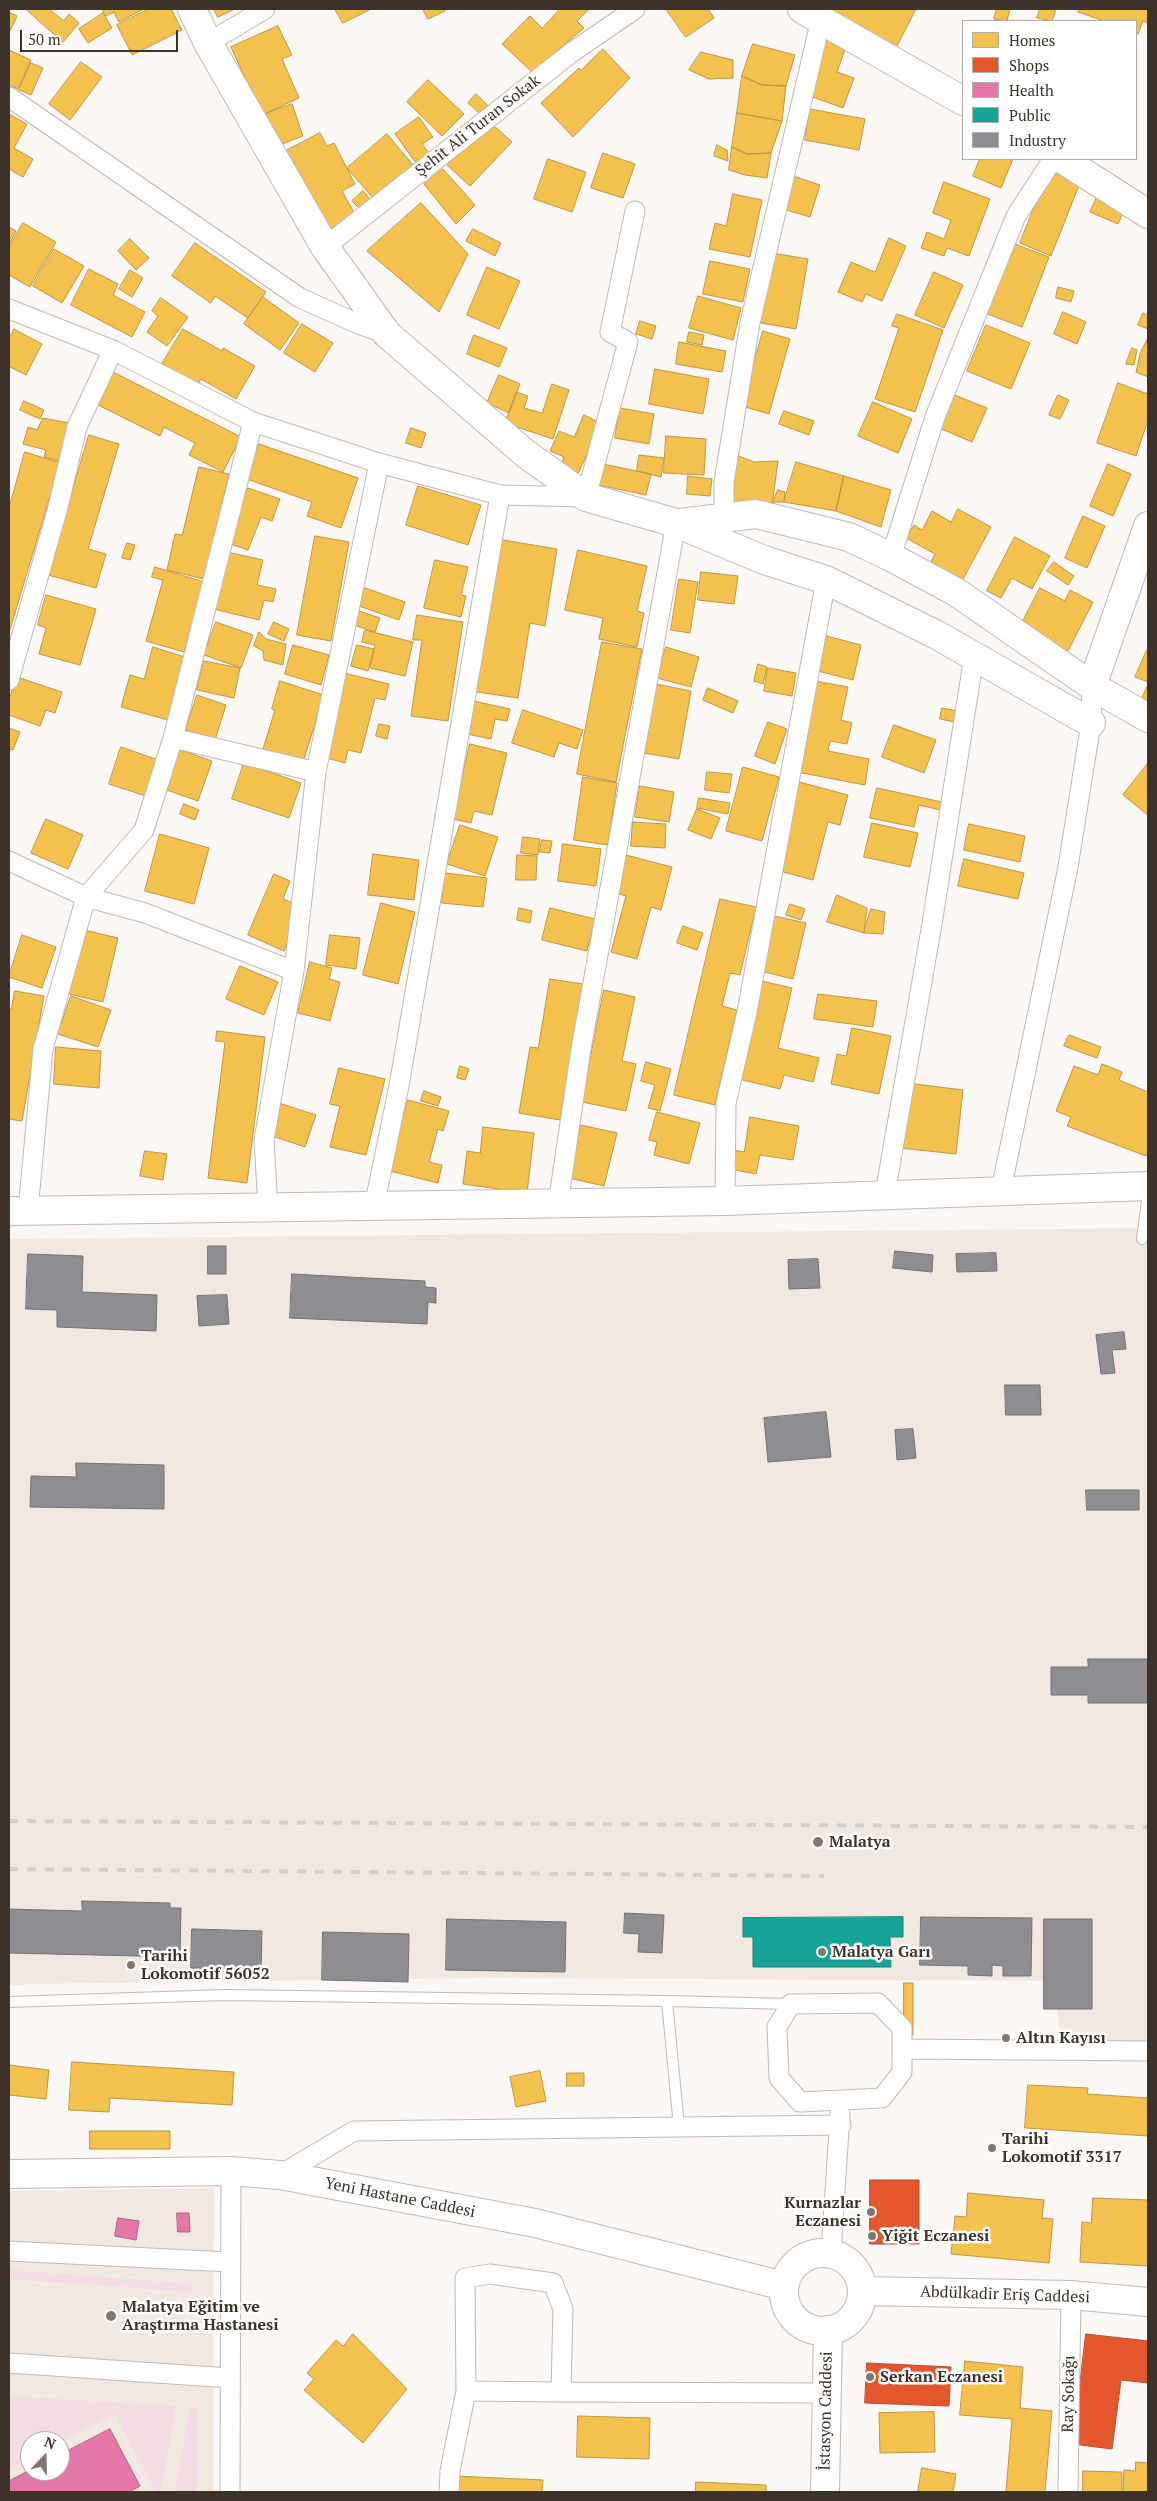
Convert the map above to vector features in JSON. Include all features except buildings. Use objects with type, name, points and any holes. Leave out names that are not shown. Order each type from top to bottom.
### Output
[{"type":"street","points":[[192,9],[208,43],[325,247],[387,334],[526,454],[586,497]]},
{"type":"street","points":[[208,43],[265,9]]},
{"type":"street","name":"Şehit Ali Turan Sokak","points":[[325,247],[571,53],[635,9]]},
{"type":"street","points":[[724,518],[724,482],[750,323],[811,14],[962,100]]},
{"type":"street","points":[[9,97],[300,298],[356,323],[387,334]]},
{"type":"street","points":[[891,557],[935,417],[1016,216],[1052,160]]},
{"type":"street","points":[[1064,160],[1148,214]]},
{"type":"street","points":[[586,497],[628,342],[610,332],[635,211]]},
{"type":"street","points":[[9,309],[113,350],[253,422],[379,464],[500,495],[586,497],[676,523],[764,560],[826,580],[938,635],[1091,723]]},
{"type":"street","points":[[9,680],[58,512],[77,427],[113,350]]},
{"type":"street","points":[[253,422],[173,738],[144,830],[86,897],[43,1049],[19,1211],[374,1208],[725,1202],[885,1194],[1148,1186]]},
{"type":"street","points":[[268,1208],[264,1140],[294,971],[316,772],[379,464]]},
{"type":"street","points":[[374,1208],[400,1076],[500,495]]},
{"type":"street","points":[[676,523],[756,514],[849,537],[956,592],[1092,686],[1148,718]]},
{"type":"street","points":[[558,1204],[581,1049],[676,523]]},
{"type":"street","points":[[1001,1190],[1068,867],[1091,723],[1092,686],[1148,528]]},
{"type":"street","points":[[725,1202],[726,1104],[749,1002],[826,580]]},
{"type":"street","points":[[885,1194],[932,924],[974,656]]},
{"type":"street","points":[[173,738],[316,772]]},
{"type":"street","points":[[9,861],[86,897],[145,913],[294,971]]},
{"type":"street","points":[[878,2003],[902,2028],[902,2049],[902,2072],[882,2098],[800,2102],[779,2078],[777,2027],[792,2004],[878,2003]]},
{"type":"street","points":[[902,2049],[1148,2051]]},
{"type":"street","points":[[831,2253],[841,2125],[840,2100]]},
{"type":"street","points":[[280,2175],[354,2131],[841,2125]]},
{"type":"street","points":[[230,2492],[231,2170]]},
{"type":"street","name":"Yeni Hastane Caddesi","points":[[9,2174],[231,2170],[280,2175],[535,2223],[784,2286]]},
{"type":"street","points":[[9,2251],[230,2262]]},
{"type":"street","points":[[818,2253],[831,2253],[843,2258],[853,2267],[860,2278],[862,2291],[860,2304],[854,2315],[844,2324],[828,2330],[807,2328],[788,2311],[784,2299],[784,2286],[788,2274],[800,2260],[818,2253]]},
{"type":"street","points":[[449,2492],[450,2471],[466,2391],[465,2278],[490,2274],[553,2283],[563,2309],[561,2392]]},
{"type":"street","name":"Abdülkadir Eriş Caddesi","points":[[862,2291],[1071,2295],[1148,2302]]},
{"type":"street","name":"Ray Sokağı","points":[[1068,2492],[1071,2295]]},
{"type":"street","name":"İstasyon Caddesi","points":[[825,2492],[828,2330]]},
{"type":"street","points":[[9,2363],[230,2378]]},
{"type":"street","points":[[466,2391],[826,2393]]},
{"type":"lane","points":[[1142,1239],[1148,1193]]},
{"type":"lane","points":[[9,2002],[225,1995],[792,2004]]},
{"type":"lane","points":[[667,2002],[679,2127]]},
{"type":"shaded area","points":[[1148,1228],[1148,2051],[1062,2049],[1053,1981],[484,1978],[31,1984],[9,1986],[9,1239]]},
{"type":"shaded area","name":"Malatya Eğitim ve Araştırma Hastanesi","points":[[214,2188],[213,2492],[9,2492],[9,2191]]},
{"type":"shaded area","points":[[9,2270],[193,2284],[193,2292],[9,2279]]},
{"type":"shaded area","points":[[9,2396],[176,2406],[161,2492],[152,2492],[155,2491],[115,2414],[70,2437],[70,2431],[20,2431],[20,2463],[9,2468]]},
{"type":"shaded area","points":[[190,2406],[197,2407],[197,2492],[175,2492]]},
{"type":"railway","points":[[9,1821],[1148,1827]]},
{"type":"railway","points":[[9,1869],[824,1876]]},
{"type":"place","name":"Malatya","points":[[818,1842]]},
{"type":"place","name":"Malatya Garı","points":[[822,1952]]},
{"type":"place","name":"Tarihi Lokomotif 56052","points":[[131,1965]]},
{"type":"place","name":"Altın Kayısı","points":[[1006,2038]]},
{"type":"place","name":"Tarihi Lokomotif 3317","points":[[992,2148]]},
{"type":"place","name":"Kurnazlar Eczanesi","points":[[871,2212]]},
{"type":"place","name":"Yiğit Eczanesi","points":[[872,2236]]},
{"type":"place","name":"Malatya Eğitim ve Araştırma Hastanesi","points":[[111,2316]]},
{"type":"place","name":"Serkan Eczanesi","points":[[870,2377]]}]
